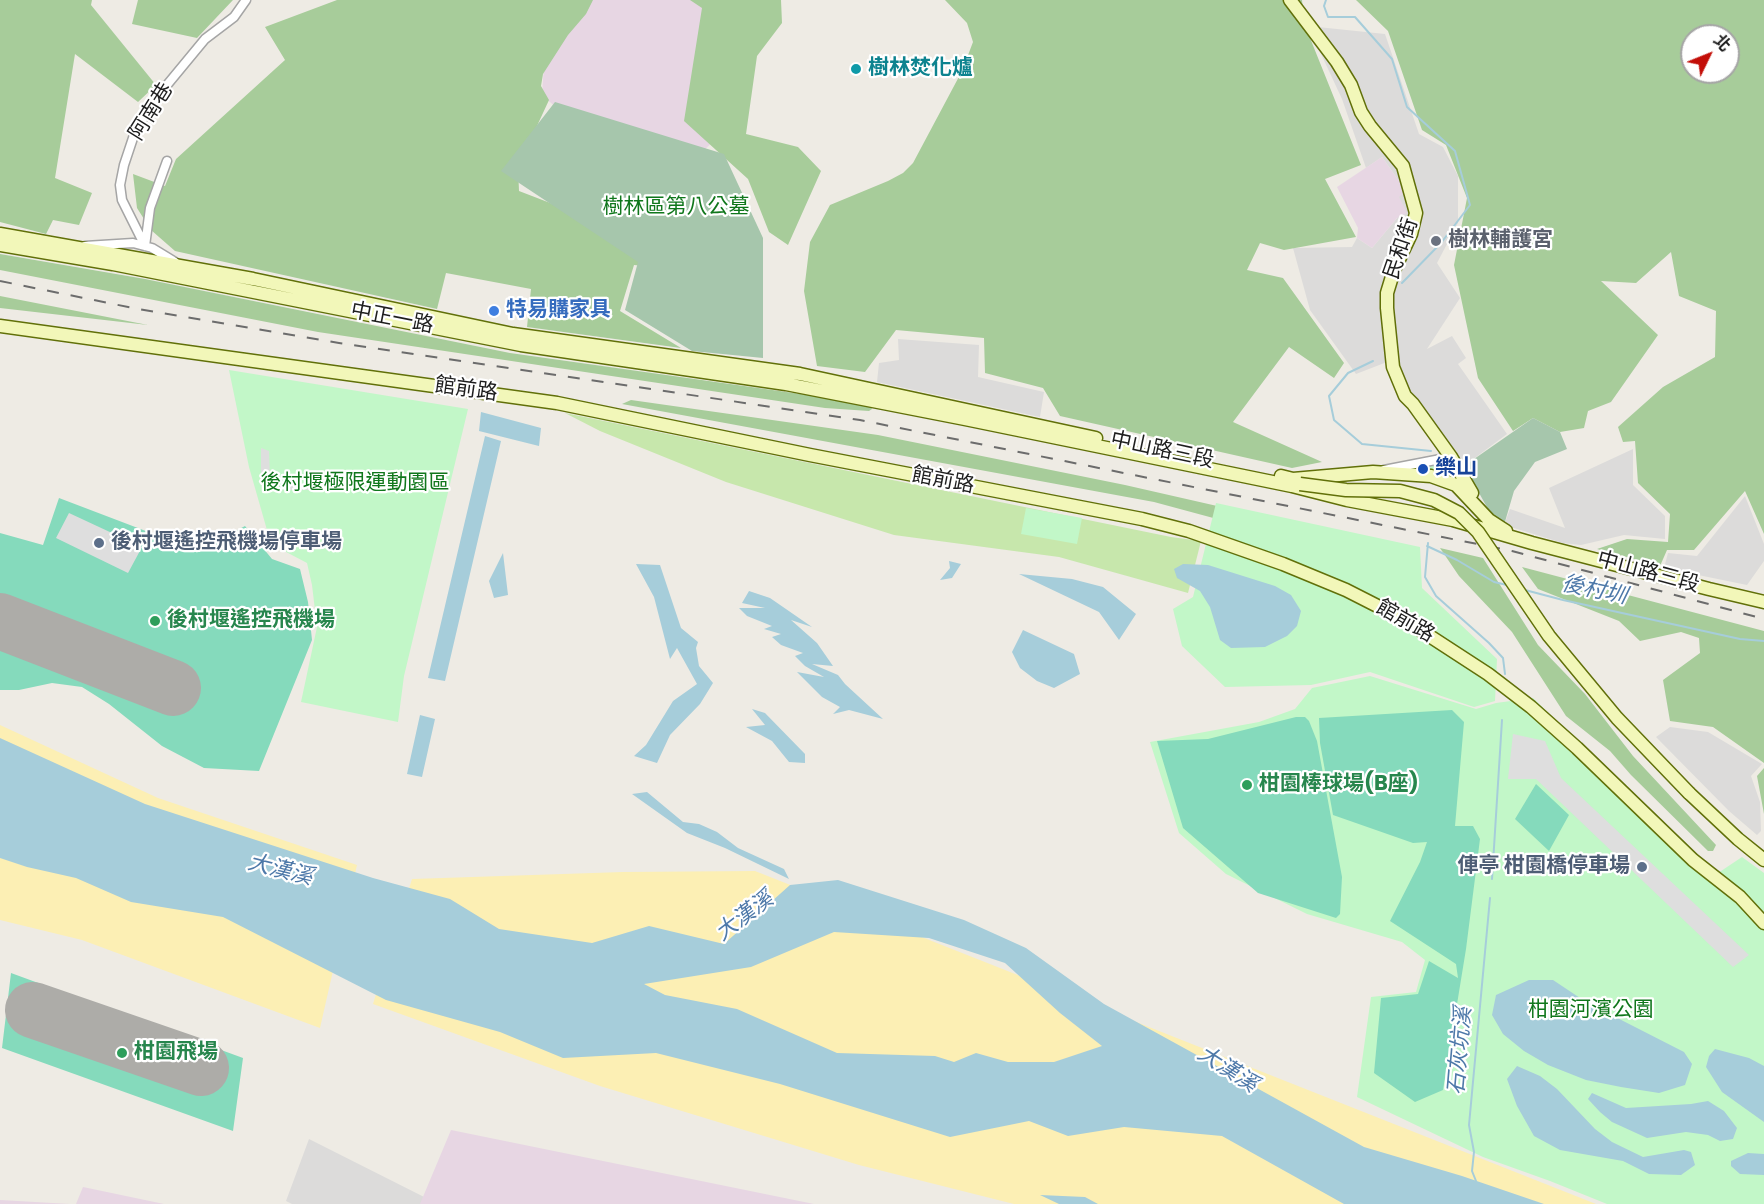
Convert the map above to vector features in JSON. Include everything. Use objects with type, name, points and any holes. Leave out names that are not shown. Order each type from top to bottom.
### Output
[{"type":"main road","name":"民和街","points":[[1290,0],[1337,62],[1351,85],[1360,112],[1403,166],[1416,213],[1411,234],[1394,270],[1387,293],[1393,366],[1405,396],[1451,457],[1481,510]]},
{"type":"main road","name":"中正一路","points":[[0,234],[76,253]]},
{"type":"main road","name":"中正一路","points":[[0,245],[76,253],[179,271],[521,345],[786,384]]},
{"type":"main road","name":"中正一路","points":[[179,271],[253,279],[513,334],[774,369]]},
{"type":"main road","name":"館前路","points":[[0,326],[557,403],[1142,519],[1189,531],[1283,564],[1346,590],[1405,620],[1488,674],[1531,707],[1577,748],[1693,860],[1740,897],[1764,923]]},
{"type":"main road","name":"中山路三段","points":[[774,369],[1295,483],[1347,500],[1453,520],[1532,543],[1764,602]]},
{"type":"main road","name":"中山路三段","points":[[786,384],[1295,483],[1373,471],[1416,474],[1443,479],[1463,491],[1496,526],[1532,543]]},
{"type":"main road","points":[[1295,483],[1346,490],[1400,491],[1434,500],[1459,513],[1478,532],[1549,636],[1617,718],[1689,793],[1764,859]]},
{"type":"street","name":"阿南巷","points":[[144,246],[122,200],[120,184],[136,129],[162,91],[205,39],[234,17],[246,0]]},
{"type":"street","points":[[144,246],[150,208],[167,161]]},
{"type":"street","points":[[76,253],[99,244],[132,243],[152,248],[179,271]]},
{"type":"street","points":[[1373,471],[1451,457]]},
{"type":"shaded area","points":[[589,0],[737,0],[717,138],[702,152],[559,110],[542,95],[544,64]]},
{"type":"shaded area","points":[[1308,26],[1385,34],[1419,134],[1443,147],[1458,176],[1458,223],[1437,263],[1460,298],[1427,349],[1452,336],[1466,358],[1458,364],[1507,434],[1464,466],[1442,452],[1387,362],[1356,374],[1310,310],[1293,248],[1352,247],[1357,238],[1372,248],[1397,218],[1399,181],[1382,157],[1366,168],[1342,99]]},
{"type":"shaded area","points":[[1382,157],[1399,181],[1403,194],[1399,197],[1407,213],[1397,218],[1372,248],[1357,238],[1358,228],[1337,187]]},
{"type":"shaded area","points":[[898,339],[979,345],[978,377],[1044,392],[1040,417],[877,382],[879,363],[899,360]]},
{"type":"shaded area","points":[[261,448],[269,451],[270,479],[261,478]]},
{"type":"shaded area","points":[[1633,449],[1633,485],[1665,516],[1665,539],[1624,535],[1581,545],[1563,543],[1504,525],[1510,509],[1565,528],[1549,488]]},
{"type":"shaded area","points":[[286,483],[333,485],[332,490],[288,490]]},
{"type":"shaded area","points":[[1745,496],[1764,544],[1764,561],[1747,585],[1664,568],[1668,553],[1697,556]]},
{"type":"shaded area","name":"後村堰遙控飛機場停車場","points":[[69,513],[142,547],[128,573],[56,538]]},
{"type":"shaded area","points":[[1670,727],[1708,732],[1762,764],[1751,776],[1760,802],[1761,831],[1757,835],[1729,811],[1656,737]]},
{"type":"shaded area","name":"俥亭 柑園橋停車場","points":[[1513,734],[1545,741],[1561,778],[1749,955],[1733,967],[1536,779],[1508,779]]},
{"type":"shaded area","points":[[451,1130],[814,1204],[420,1204]]},
{"type":"shaded area","points":[[309,1139],[438,1204],[292,1204],[286,1201]]},
{"type":"shaded area","points":[[83,1187],[164,1204],[76,1204]]},
{"type":"shaded area","points":[[0,1200],[70,1204],[0,1204]]},
{"type":"green space","points":[[0,0],[92,0],[91,5],[156,85],[138,102],[75,54],[55,178],[92,193],[79,225],[53,220],[46,234],[0,222]]},
{"type":"green space","points":[[138,0],[233,0],[197,38],[132,24]]},
{"type":"green space","points":[[337,0],[593,0],[586,14],[568,35],[543,74],[541,86],[549,100],[518,167],[519,191],[558,206],[663,268],[634,265],[620,311],[681,348],[527,327],[531,289],[446,273],[437,309],[175,251],[151,230],[137,208],[133,174],[165,186],[176,159],[285,60],[265,27]]},
{"type":"green space","points":[[690,0],[781,0],[782,23],[757,56],[746,134],[798,147],[821,171],[788,245],[769,232],[748,179],[684,121],[702,8]]},
{"type":"green space","points":[[945,0],[1302,0],[1304,23],[1361,165],[1325,179],[1356,237],[1284,250],[1260,243],[1247,270],[1283,278],[1344,363],[1334,378],[1289,347],[1233,422],[1322,462],[1292,468],[1060,416],[1043,388],[985,373],[984,338],[896,330],[865,372],[817,366],[804,291],[810,242],[830,205],[888,181],[903,173],[913,163],[962,71],[973,42],[967,23]]},
{"type":"green space","points":[[1356,0],[1764,0],[1764,534],[1745,491],[1694,550],[1667,550],[1660,566],[1597,549],[1627,539],[1668,542],[1670,514],[1638,483],[1635,441],[1623,442],[1618,427],[1663,387],[1715,357],[1716,311],[1679,296],[1671,252],[1636,283],[1601,281],[1658,335],[1611,402],[1588,411],[1584,428],[1560,432],[1533,418],[1513,431],[1478,378],[1454,265],[1467,198],[1446,145],[1422,130],[1388,31]]},
{"type":"green space","name":"樹林區第八公墓","points":[[555,102],[724,154],[763,238],[763,358],[692,351],[625,310],[638,262],[501,171]]},
{"type":"green space","points":[[0,254],[145,279],[510,353],[822,397],[872,409],[869,411],[825,408],[318,332],[0,270]]},
{"type":"green space","points":[[0,296],[148,325],[0,308]]},
{"type":"green space","name":"後村堰極限運動園區","points":[[229,370],[468,409],[404,676],[398,722],[301,702],[317,627],[312,585],[307,563],[271,544],[249,467]]},
{"type":"green space","points":[[631,400],[878,435],[1125,485],[1340,534],[1280,536],[1154,502],[622,404]]},
{"type":"green space","points":[[565,413],[1171,537],[1201,541],[1188,593],[1059,557],[894,535],[726,482],[600,431]]},
{"type":"green space","points":[[1533,418],[1560,432],[1567,449],[1535,462],[1514,491],[1504,525],[1488,509],[1464,466]]},
{"type":"green space","points":[[1434,465],[1449,466],[1463,482],[1408,471]]},
{"type":"green space","name":"後村堰遙控飛機場","points":[[59,498],[172,541],[211,544],[245,526],[272,559],[300,569],[308,602],[312,640],[259,771],[204,768],[162,746],[109,704],[82,687],[52,683],[19,690],[0,690],[0,533],[43,545]]},
{"type":"green space","points":[[1216,503],[1420,547],[1422,588],[1497,659],[1495,701],[1474,707],[1370,672],[1311,685],[1225,687],[1182,646],[1173,609],[1193,597]]},
{"type":"green space","points":[[1026,508],[1082,518],[1077,544],[1021,534]]},
{"type":"green space","points":[[1440,548],[1483,558],[1538,645],[1585,694],[1633,756],[1716,845],[1713,851],[1708,851],[1610,751],[1566,716],[1512,632],[1459,576]]},
{"type":"green space","points":[[1522,567],[1764,631],[1764,763],[1713,727],[1670,721],[1663,680],[1700,653],[1699,638],[1681,632],[1640,641],[1619,621],[1538,589]]},
{"type":"green space","name":"柑園河濱公園","points":[[1370,676],[1476,709],[1496,703],[1533,698],[1715,875],[1742,857],[1764,873],[1764,1204],[1607,1204],[1483,1157],[1357,1097],[1371,997],[1416,992],[1425,960],[1402,942],[1307,914],[1226,874],[1179,833],[1150,742],[1259,722],[1295,709],[1312,688]]},
{"type":"green space","points":[[1452,710],[1464,722],[1455,826],[1473,826],[1480,839],[1466,949],[1443,1090],[1415,1102],[1374,1073],[1381,998],[1418,994],[1429,961],[1458,978],[1456,964],[1390,921],[1420,862],[1427,842],[1413,843],[1333,815],[1320,743],[1319,718]]},
{"type":"green space","name":"柑園棒球場(B座)","points":[[1296,717],[1305,717],[1309,721],[1317,741],[1342,877],[1340,914],[1336,918],[1258,893],[1183,828],[1157,741],[1208,739]]},
{"type":"green space","points":[[1764,768],[1764,814],[1757,776]]},
{"type":"green space","points":[[1536,784],[1569,815],[1549,851],[1515,819]]},
{"type":"green space","name":"柑園飛場","points":[[11,973],[243,1058],[233,1131],[2,1048]]},
{"type":"sand","points":[[0,725],[158,798],[357,865],[320,1028],[82,940],[0,920]]},
{"type":"sand","points":[[755,871],[1596,1204],[1014,1204],[859,1165],[600,1086],[373,1004],[412,879],[623,872]]},
{"type":"water","points":[[481,412],[541,428],[539,446],[479,431]]},
{"type":"water","points":[[485,436],[501,441],[445,681],[428,678]]},
{"type":"water","points":[[503,553],[508,595],[494,598],[489,581]]},
{"type":"water","points":[[949,561],[961,564],[952,578],[940,580],[950,568]]},
{"type":"water","points":[[636,564],[660,565],[681,628],[698,642],[696,648],[699,666],[713,683],[700,704],[670,735],[657,763],[634,756],[646,745],[673,701],[697,684],[677,648],[670,659],[654,597]]},
{"type":"water","points":[[1183,564],[1208,565],[1275,586],[1291,595],[1301,611],[1297,626],[1287,636],[1265,647],[1231,648],[1220,640],[1210,607],[1200,591],[1177,578],[1174,569]]},
{"type":"water","points":[[1019,574],[1072,579],[1103,587],[1136,614],[1119,640],[1099,612]]},
{"type":"water","points":[[749,591],[770,598],[812,627],[791,620],[817,643],[833,666],[812,664],[838,675],[883,719],[849,710],[833,714],[840,707],[822,697],[797,672],[824,677],[805,666],[795,656],[803,653],[781,645],[772,637],[781,634],[764,629],[772,626],[747,616],[739,608],[765,608],[742,603]]},
{"type":"water","points":[[1023,630],[1074,654],[1080,674],[1054,688],[1037,681],[1020,668],[1012,652]]},
{"type":"water","points":[[752,709],[765,713],[805,754],[805,763],[789,762],[772,741],[746,727],[765,725]]},
{"type":"water","points":[[420,715],[435,719],[422,777],[407,774]]},
{"type":"water","name":"大漢溪","points":[[0,738],[145,804],[373,878],[450,899],[499,929],[592,943],[649,926],[724,944],[790,885],[838,880],[964,920],[1026,948],[1104,1004],[1364,1147],[1462,1176],[1544,1204],[1344,1204],[1222,1136],[1124,1127],[1068,1136],[1029,1121],[950,1137],[780,1084],[656,1053],[563,1058],[500,1032],[386,1000],[223,917],[131,902],[76,878],[27,867],[0,858]],"holes":[[[834,932],[929,938],[1005,963],[1060,1013],[1102,1046],[1054,1062],[1008,1062],[976,1053],[954,1062],[935,1056],[837,1053],[737,1009],[665,995],[644,984],[751,967]]]},
{"type":"water","points":[[647,792],[683,822],[699,824],[717,832],[738,848],[784,869],[789,879],[725,848],[687,833],[632,794]]},
{"type":"water","points":[[1529,980],[1553,980],[1586,1002],[1684,1052],[1692,1064],[1685,1085],[1659,1093],[1586,1080],[1548,1065],[1524,1051],[1503,1034],[1492,1015],[1496,995]]},
{"type":"water","points":[[1715,1049],[1749,1058],[1764,1066],[1764,1122],[1722,1092],[1706,1067],[1709,1056]]},
{"type":"water","points":[[1517,1066],[1540,1076],[1557,1089],[1595,1129],[1612,1142],[1643,1157],[1684,1150],[1691,1152],[1695,1165],[1681,1175],[1649,1174],[1623,1161],[1560,1150],[1534,1136],[1517,1106],[1507,1079]]},
{"type":"water","points":[[1592,1093],[1626,1108],[1708,1101],[1724,1111],[1737,1128],[1733,1139],[1720,1141],[1708,1135],[1686,1132],[1647,1138],[1612,1122],[1588,1099]]},
{"type":"water","points":[[1748,1153],[1764,1154],[1764,1175],[1740,1174],[1731,1166],[1731,1161]]},
{"type":"water","points":[[1040,1195],[1085,1197],[1098,1204],[1059,1204]]},
{"type":"waterway","name":"石灰坑溪","points":[[1326,0],[1324,6],[1328,17],[1355,17],[1392,59],[1407,107],[1455,151],[1470,205],[1441,243],[1402,283]]},
{"type":"waterway","name":"石灰坑溪","points":[[1373,361],[1348,373],[1329,396],[1334,420],[1362,444],[1431,451]]},
{"type":"waterway","name":"石灰坑溪","points":[[1428,543],[1425,577],[1436,596],[1503,658],[1505,674]]},
{"type":"waterway","name":"後村圳","points":[[1427,546],[1457,560],[1494,582],[1507,585]]},
{"type":"waterway","name":"後村圳","points":[[1525,590],[1740,639],[1764,641]]},
{"type":"waterway","name":"石灰坑溪","points":[[1492,879],[1502,720]]},
{"type":"waterway","name":"石灰坑溪","points":[[1476,1181],[1472,1171],[1474,1152],[1469,1125],[1490,898]]},
{"type":"runway","points":[[0,621],[173,688]]},
{"type":"runway","points":[[33,1010],[201,1068]]},
{"type":"railway","points":[[0,281],[138,309],[339,343],[860,420],[1512,551],[1764,619]]},
{"type":"place","name":"樹林焚化爐","points":[[856,69]]},
{"type":"place","name":"樹林輔護宮","points":[[1436,241]]},
{"type":"place","name":"特易購家具","points":[[494,311]]},
{"type":"place","name":"樂山","points":[[1423,469]]},
{"type":"place","name":"後村堰遙控飛機場停車場","points":[[99,543]]},
{"type":"place","name":"後村堰遙控飛機場","points":[[155,621]]},
{"type":"place","name":"柑園棒球場(B座)","points":[[1247,785]]},
{"type":"place","name":"俥亭 柑園橋停車場","points":[[1642,867]]},
{"type":"place","name":"柑園飛場","points":[[122,1053]]}]
